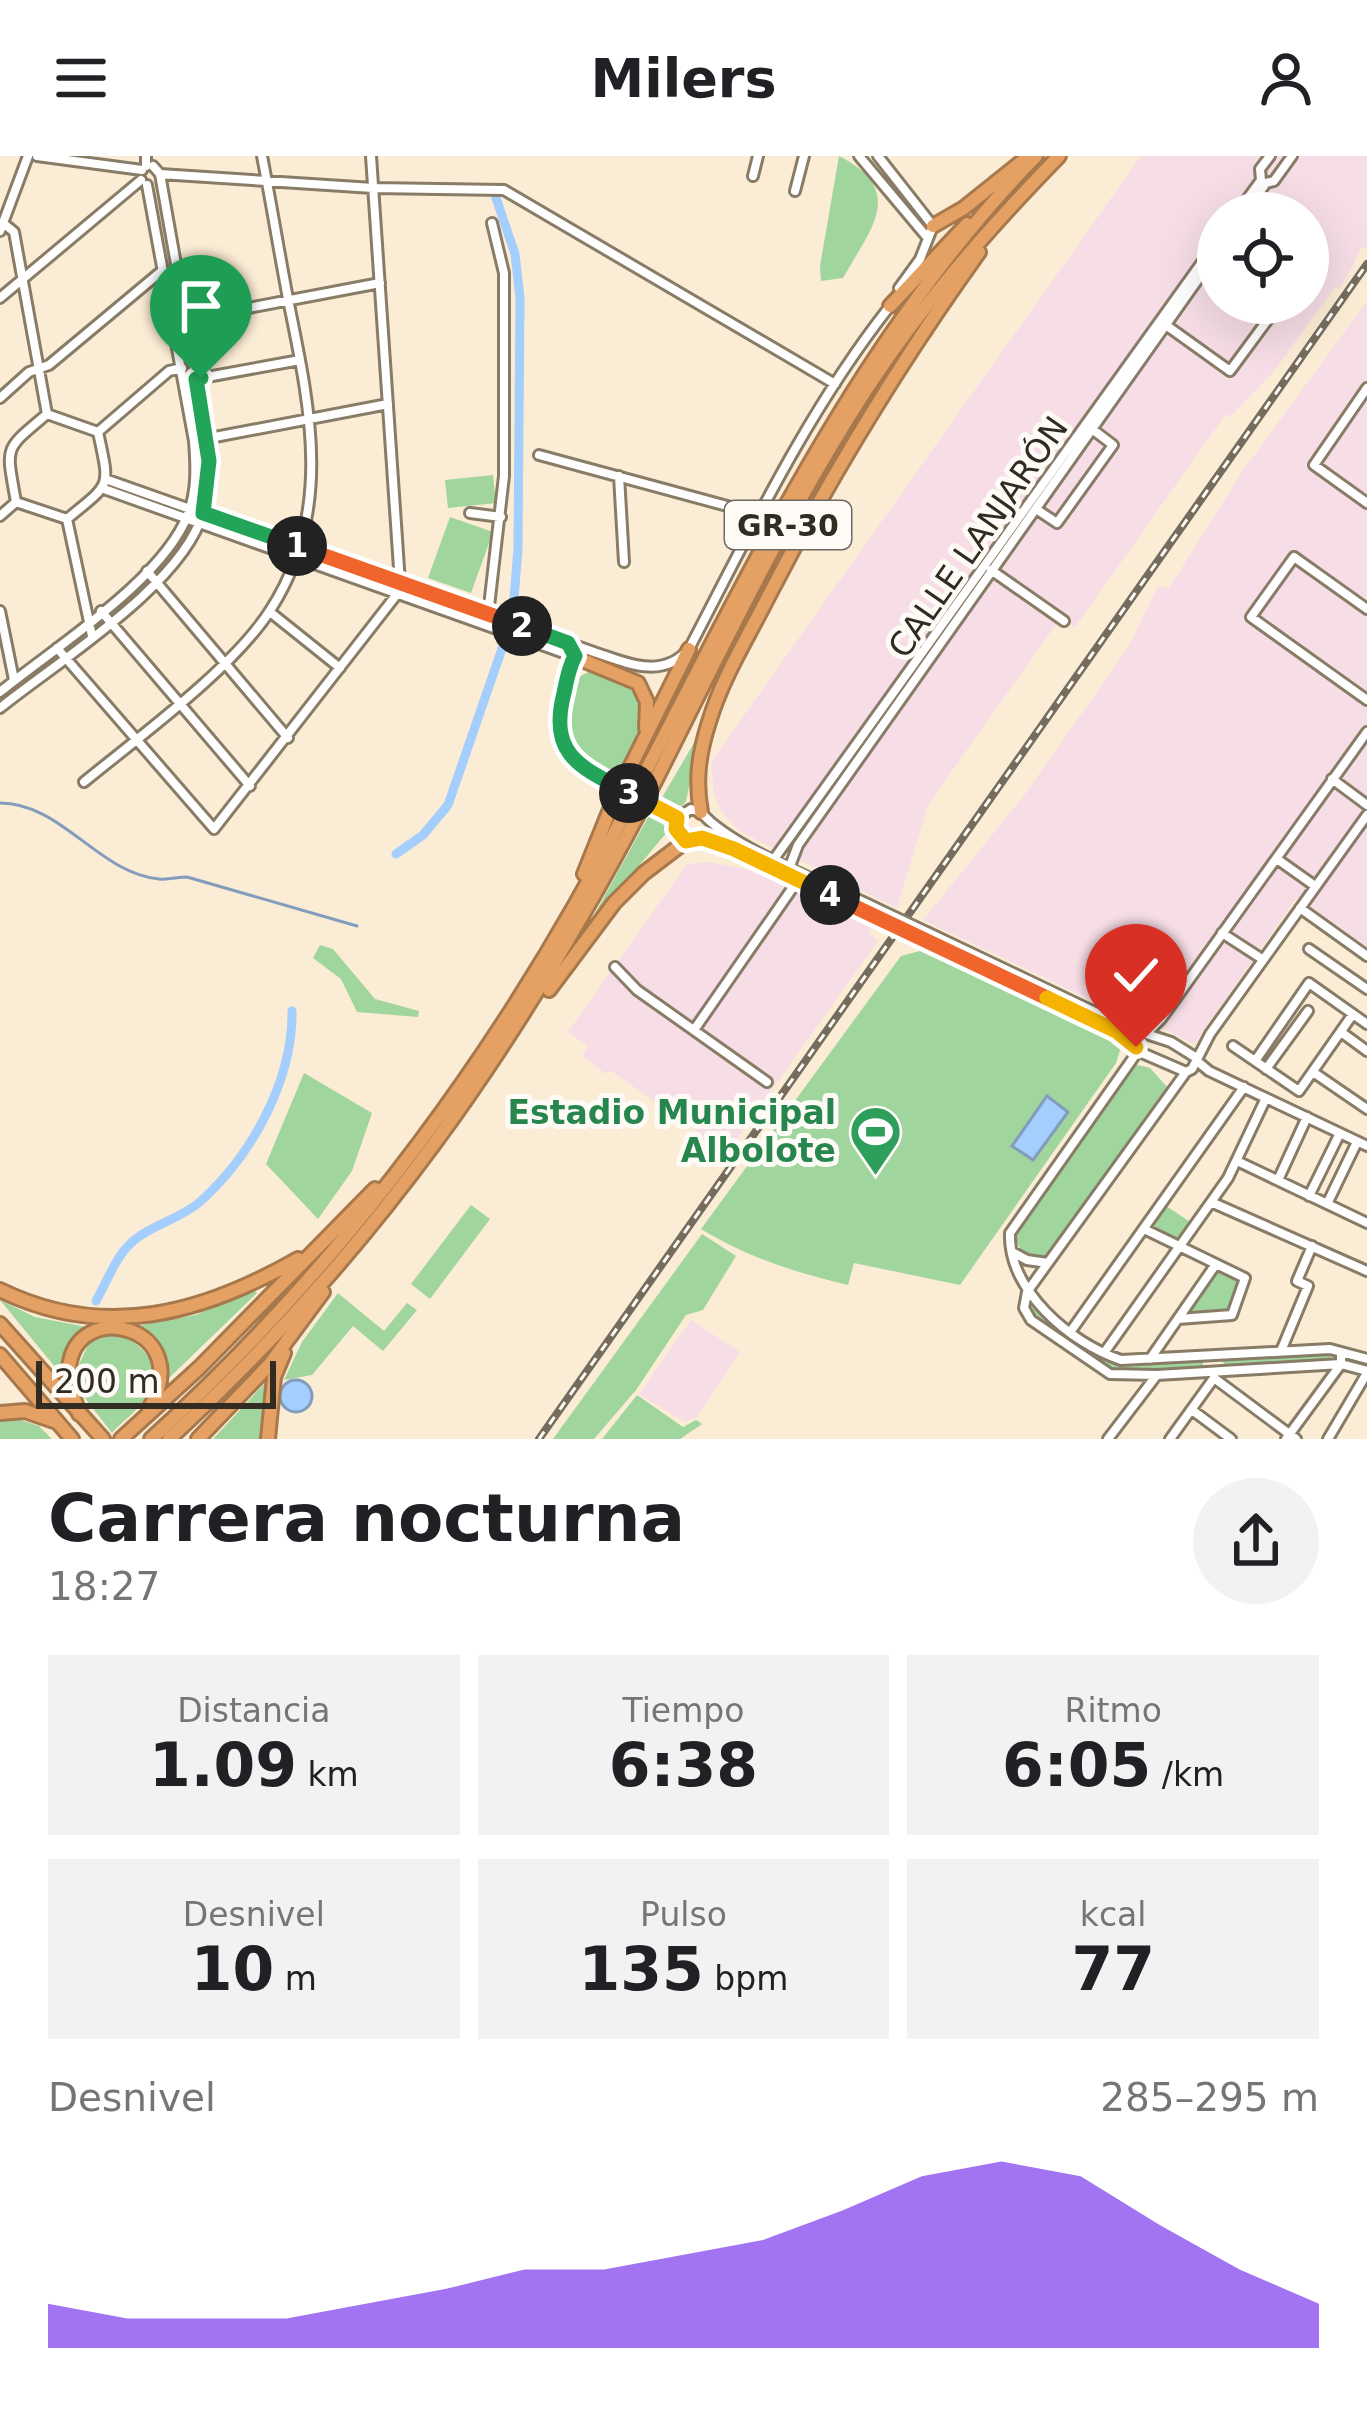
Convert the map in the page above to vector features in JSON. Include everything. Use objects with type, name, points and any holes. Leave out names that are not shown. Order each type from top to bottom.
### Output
[{"type":"highway","name":"GR-30","points":[[151,1439],[255,1339],[396,1174],[543,962],[639,798],[767,538],[853,389],[915,302],[1033,156]]},
{"type":"highway","points":[[930,231],[1033,156]]},
{"type":"highway","name":"GR-30","points":[[169,1439],[261,1349],[421,1165],[520,1022],[839,433],[926,306],[1006,210],[1059,156]]},
{"type":"highway","points":[[890,306],[998,191],[1012,183]]},
{"type":"highway","points":[[705,817],[697,788],[703,746],[710,718],[742,649],[832,477],[1006,210]]},
{"type":"highway","points":[[543,962],[547,943],[582,879],[645,735],[689,649]]},
{"type":"highway","points":[[573,657],[594,658],[638,682],[647,702],[645,735]]},
{"type":"highway","points":[[520,1022],[614,903],[686,841]]},
{"type":"highway","points":[[121,1439],[382,1182],[396,1174]]},
{"type":"highway","points":[[0,1289],[71,1316],[129,1318],[169,1312],[240,1290],[314,1249]]},
{"type":"highway","points":[[198,1439],[238,1400],[295,1331],[344,1268],[350,1252]]},
{"type":"highway","points":[[0,1324],[103,1439]]},
{"type":"highway","points":[[84,1419],[69,1384],[73,1352],[94,1331],[121,1328],[150,1342],[161,1369],[144,1419]]},
{"type":"highway","points":[[268,1439],[274,1377],[295,1331]]},
{"type":"highway","points":[[0,1355],[72,1439]]},
{"type":"highway","points":[[0,1414],[25,1411],[58,1423]]},
{"type":"street","points":[[28,156],[2,227],[14,232],[47,414]]},
{"type":"street","points":[[37,156],[267,180],[374,188],[492,188],[518,195],[835,384]]},
{"type":"street","points":[[84,782],[224,663],[270,612],[299,552],[312,495],[311,419],[262,156]]},
{"type":"street","points":[[57,648],[214,829],[398,588],[371,156]]},
{"type":"street","points":[[753,176],[758,156]]},
{"type":"street","points":[[795,191],[804,156]]},
{"type":"street","points":[[859,156],[930,231]]},
{"type":"street","points":[[1264,181],[1260,169],[1270,156]]},
{"type":"street","points":[[1264,181],[1274,182],[1292,156]]},
{"type":"street","points":[[872,172],[880,159],[930,231]]},
{"type":"street","points":[[0,708],[156,582],[187,546],[201,518],[208,483],[207,439],[176,268],[150,170]]},
{"type":"street","points":[[0,692],[147,572],[166,553],[188,513],[196,470],[194,441],[162,270],[150,170]]},
{"type":"street","points":[[0,298],[150,170]]},
{"type":"street","points":[[1256,192],[1264,181]]},
{"type":"street","points":[[486,619],[501,517],[504,274],[492,223]]},
{"type":"street","points":[[106,484],[486,619],[573,657],[660,668],[680,660],[689,649],[761,511],[835,384],[920,259],[930,231]]},
{"type":"street","points":[[0,398],[162,270],[176,268]]},
{"type":"street","name":"CALLE LANJARÓN","points":[[790,866],[798,845],[1092,429],[1197,272]]},
{"type":"street","name":"CALLE LANJARÓN","points":[[774,859],[1197,278]]},
{"type":"street","points":[[185,320],[380,283]]},
{"type":"street","points":[[1163,323],[1230,371],[1265,324]]},
{"type":"street","points":[[196,379],[300,359]]},
{"type":"street","points":[[98,432],[169,371],[194,366]]},
{"type":"street","points":[[1367,388],[1314,465],[1367,502]]},
{"type":"street","points":[[194,441],[388,404]]},
{"type":"street","points":[[47,414],[98,432]]},
{"type":"street","points":[[6,450],[47,414]]},
{"type":"street","name":"CALLE LANJARÓN","points":[[1036,509],[1057,523],[1113,445],[1092,429]]},
{"type":"street","points":[[98,432],[106,484]]},
{"type":"street","points":[[0,440],[16,502]]},
{"type":"street","points":[[539,455],[742,510],[761,511]]},
{"type":"street","points":[[620,476],[624,562]]},
{"type":"street","points":[[67,520],[106,484]]},
{"type":"street","points":[[0,516],[16,502]]},
{"type":"street","points":[[16,502],[67,520]]},
{"type":"street","points":[[470,513],[501,517]]},
{"type":"street","points":[[67,520],[92,636]]},
{"type":"street","points":[[1367,609],[1294,557],[1251,617],[1367,700]]},
{"type":"street","points":[[992,570],[1064,621]]},
{"type":"street","points":[[147,572],[288,738]]},
{"type":"street","points":[[0,611],[20,691]]},
{"type":"street","points":[[101,611],[250,786]]},
{"type":"street","points":[[270,612],[340,668]]},
{"type":"street","points":[[486,619],[573,657]]},
{"type":"street","points":[[573,657],[558,725],[561,742],[580,765],[677,818]]},
{"type":"street","points":[[1367,732],[1161,1019],[1146,1032],[1010,1233],[1027,1292],[1039,1308],[1120,1360],[1281,1351],[1341,1352],[1367,1359]]},
{"type":"street","points":[[1332,779],[1367,805]]},
{"type":"street","points":[[677,818],[691,809],[734,840],[1116,1031],[1137,1049],[1209,1071],[1362,1144],[1327,1204]]},
{"type":"street","points":[[1328,1439],[1367,1372],[1341,1364],[1214,1375],[1124,1375],[1100,1369],[1031,1320],[1024,1308],[1027,1292],[1367,815]]},
{"type":"street","points":[[702,838],[705,817]]},
{"type":"street","points":[[677,818],[676,829],[686,841],[702,838],[877,913]]},
{"type":"street","points":[[1277,859],[1315,886]]},
{"type":"street","points":[[694,1030],[798,880]]},
{"type":"street","points":[[1299,907],[1367,956]]},
{"type":"street","points":[[1222,933],[1262,959]]},
{"type":"street","points":[[927,937],[1146,1032],[1192,1064]]},
{"type":"street","points":[[1309,949],[1367,989]]},
{"type":"street","points":[[615,967],[637,990],[767,1082]]},
{"type":"street","points":[[1255,1061],[1309,983],[1367,1024]]},
{"type":"street","points":[[1266,1069],[1307,1011]]},
{"type":"street","points":[[1233,1046],[1298,1091],[1353,1014]]},
{"type":"street","points":[[1341,1032],[1367,1051]]},
{"type":"street","points":[[1313,1072],[1367,1109]]},
{"type":"street","points":[[1071,1330],[1244,1087]]},
{"type":"street","points":[[1104,1353],[1211,1202],[1237,1161],[1266,1098]]},
{"type":"street","points":[[1278,1180],[1306,1117]]},
{"type":"street","points":[[1309,1196],[1340,1133]]},
{"type":"street","points":[[1237,1161],[1367,1223]]},
{"type":"street","points":[[1211,1202],[1367,1271]]},
{"type":"street","points":[[1144,1228],[1246,1278],[1232,1315],[1178,1318]]},
{"type":"street","points":[[1281,1351],[1308,1286],[1297,1281],[1312,1246]]},
{"type":"street","points":[[1013,1252],[1048,1263]]},
{"type":"street","points":[[1150,1359],[1216,1264]]},
{"type":"street","points":[[1214,1375],[1291,1437],[1341,1364],[1341,1352]]},
{"type":"street","points":[[1170,1439],[1214,1375],[1213,1355]]},
{"type":"street","points":[[1108,1439],[1157,1375]]},
{"type":"street","points":[[1192,1409],[1231,1439]]},
{"type":"shaded area","points":[[1141,156],[1367,156],[1367,249],[1361,248],[1339,289],[1335,287],[1329,295],[1329,192],[1197,192],[1197,324],[1308,324],[1272,374],[1231,416],[1226,414],[1075,627],[1061,617],[928,805],[897,908],[739,831],[720,809],[711,762]]},
{"type":"shaded area","points":[[1367,301],[1367,947],[1297,897],[1194,1044],[923,920],[1023,797],[1127,649],[1158,586],[1169,588],[1242,472]]},
{"type":"shaded area","points":[[708,862],[770,873],[871,927],[869,933],[878,941],[731,1147],[723,1150],[610,1070],[606,1074],[582,1056],[588,1046],[568,1032],[687,864]]},
{"type":"shaded area","points":[[691,1320],[740,1352],[697,1417],[685,1422],[639,1394]]},
{"type":"green space","points":[[839,156],[872,183],[877,211],[843,278],[821,281],[820,266]]},
{"type":"green space","points":[[493,475],[496,503],[448,508],[445,480]]},
{"type":"green space","points":[[450,517],[493,532],[471,593],[428,578]]},
{"type":"green space","points":[[592,670],[629,685],[642,702],[642,724],[618,778],[583,758],[567,740],[579,677]]},
{"type":"green space","points":[[701,731],[686,801],[671,808],[660,801]]},
{"type":"green space","points":[[651,812],[663,820],[668,831],[588,926]]},
{"type":"green space","points":[[320,945],[333,949],[375,999],[419,1011],[418,1017],[357,1012],[341,979],[313,958]]},
{"type":"green space","points":[[920,951],[1114,1041],[1120,1050],[1116,1063],[960,1285],[854,1263],[848,1285],[772,1263],[701,1229],[901,956]]},
{"type":"green space","points":[[1133,1064],[1150,1068],[1169,1089],[1047,1259],[1024,1256],[1013,1236]]},
{"type":"green space","points":[[304,1073],[372,1113],[352,1171],[318,1219],[266,1164]]},
{"type":"green space","points":[[471,1205],[490,1219],[430,1299],[411,1284]]},
{"type":"green space","points":[[1166,1206],[1192,1223],[1179,1241],[1152,1227]]},
{"type":"green space","points":[[702,1234],[736,1256],[703,1310],[686,1315],[636,1390],[594,1439],[553,1439]]},
{"type":"green space","points":[[1217,1270],[1241,1282],[1228,1312],[1187,1313]]},
{"type":"green space","points":[[254,1290],[257,1293],[168,1379],[164,1351],[141,1325],[196,1315]]},
{"type":"green space","points":[[338,1293],[384,1331],[407,1303],[417,1310],[383,1351],[353,1326],[312,1375],[284,1380],[302,1342]]},
{"type":"green space","points":[[0,1300],[35,1317],[87,1327],[63,1353],[60,1373]]},
{"type":"green space","points":[[1033,1307],[1113,1362],[1203,1359],[1203,1368],[1114,1370],[1030,1314]]},
{"type":"green space","points":[[112,1334],[141,1349],[153,1376],[143,1403],[112,1433],[81,1393],[75,1373],[89,1343]]},
{"type":"green space","points":[[1330,1353],[1331,1361],[1224,1367],[1223,1359]]},
{"type":"green space","points":[[265,1383],[261,1439],[213,1439]]},
{"type":"green space","points":[[637,1395],[683,1427],[696,1420],[702,1424],[680,1439],[602,1439]]},
{"type":"green space","points":[[14,1418],[39,1426],[52,1439],[0,1439],[0,1422]]},
{"type":"water","points":[[1047,1096],[1068,1112],[1033,1160],[1012,1146]]},
{"type":"water","points":[[296,1380],[307,1385],[312,1396],[307,1407],[296,1412],[285,1407],[280,1396],[285,1385]]},
{"type":"waterway","points":[[495,195],[515,254],[520,298],[513,612]]},
{"type":"waterway","points":[[396,854],[423,835],[448,805],[505,640]]},
{"type":"waterway","points":[[0,803],[42,814],[137,874],[159,879],[187,877],[357,926]]},
{"type":"waterway","points":[[96,1301],[130,1244],[201,1201],[237,1162],[277,1089],[292,1011]]},
{"type":"railway","points":[[539,1439],[1367,264]]},
{"type":"place","name":"Estadio Municipal Albolote","points":[[875,1177]]},
{"type":"route","points":[[201,378],[196,379],[209,461],[203,513],[568,643],[575,656],[560,707],[561,742],[592,773],[677,818],[681,838],[692,842],[702,838],[734,849],[1116,1031],[1136,1047]]}]
